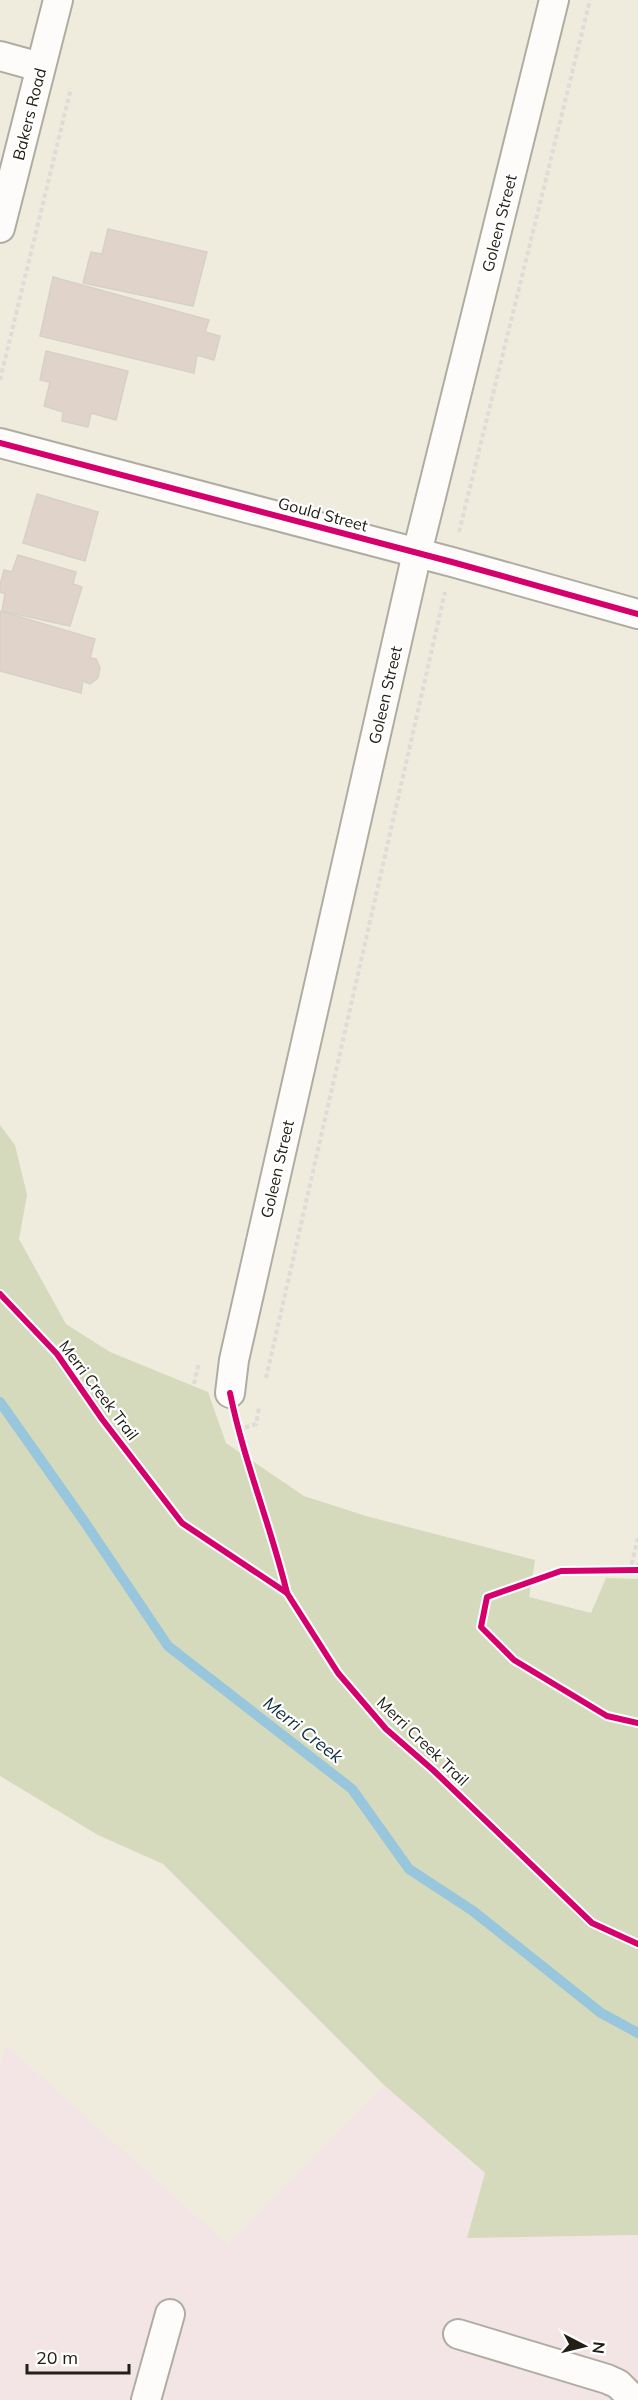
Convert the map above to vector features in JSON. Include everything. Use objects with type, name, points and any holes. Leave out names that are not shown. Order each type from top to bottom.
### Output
[{"type":"street","name":"Bakers Road","points":[[0,228],[58,0]]},
{"type":"street","name":"Goleen Street","points":[[230,1393],[234,1360],[417,553],[554,0]]},
{"type":"street","points":[[0,56],[40,67]]},
{"type":"street","name":"Gould Street","points":[[0,443],[452,562],[638,614]]},
{"type":"street","points":[[146,2400],[170,2314]]},
{"type":"street","points":[[458,2334],[607,2379],[618,2384],[634,2400]]},
{"type":"path","points":[[264,1389],[452,562],[590,0]]},
{"type":"path","points":[[0,380],[73,81]]},
{"type":"path","points":[[230,1393],[240,1441]]},
{"type":"path","points":[[238,1430],[256,1424],[261,1401]]},
{"type":"path","points":[[638,1538],[632,1563],[638,1565]]},
{"type":"path","points":[[627,1570],[638,1570]]},
{"type":"shaded area","points":[[6,2045],[228,2245],[384,2085],[485,2174],[467,2238],[638,2235],[638,2400],[0,2400],[0,2066]]},
{"type":"green space","name":"Merri Creek","points":[[0,1125],[15,1145],[27,1195],[19,1239],[66,1324],[110,1352],[208,1392],[226,1443],[304,1496],[366,1516],[535,1560],[529,1597],[591,1613],[606,1578],[638,1579],[638,2235],[467,2238],[485,2173],[384,2085],[163,1864],[98,1835],[0,1776]]},
{"type":"building","points":[[108,229],[207,252],[193,306],[83,283],[91,252],[102,254]]},
{"type":"building","points":[[53,277],[209,320],[205,332],[220,336],[214,360],[197,355],[194,373],[40,336]]},
{"type":"building","points":[[46,351],[128,371],[116,420],[91,413],[88,427],[62,421],[63,412],[44,406],[50,382],[40,380]]},
{"type":"building","points":[[37,494],[98,512],[85,561],[23,543]]},
{"type":"building","points":[[18,555],[76,572],[73,584],[82,587],[70,626],[2,611],[5,594],[0,592],[0,585],[4,570],[12,572]]},
{"type":"building","points":[[0,611],[95,639],[90,658],[96,659],[100,668],[98,678],[90,684],[83,681],[81,693],[0,671]]},
{"type":"waterway","name":"Merri Creek","points":[[0,1402],[168,1646],[352,1789],[409,1869],[473,1911],[601,2013],[638,2033]]},
{"type":"cycle path","points":[[0,443],[452,562],[638,614]]},
{"type":"cycle path","name":"Merri Creek Trail","points":[[0,1294],[57,1354],[102,1419],[182,1523],[287,1593],[338,1673],[386,1729],[433,1770],[592,1923],[638,1944]]},
{"type":"cycle path","points":[[230,1393],[287,1593]]},
{"type":"cycle path","points":[[638,1570],[561,1571],[487,1597],[481,1627],[514,1660],[607,1716],[638,1723]]}]
